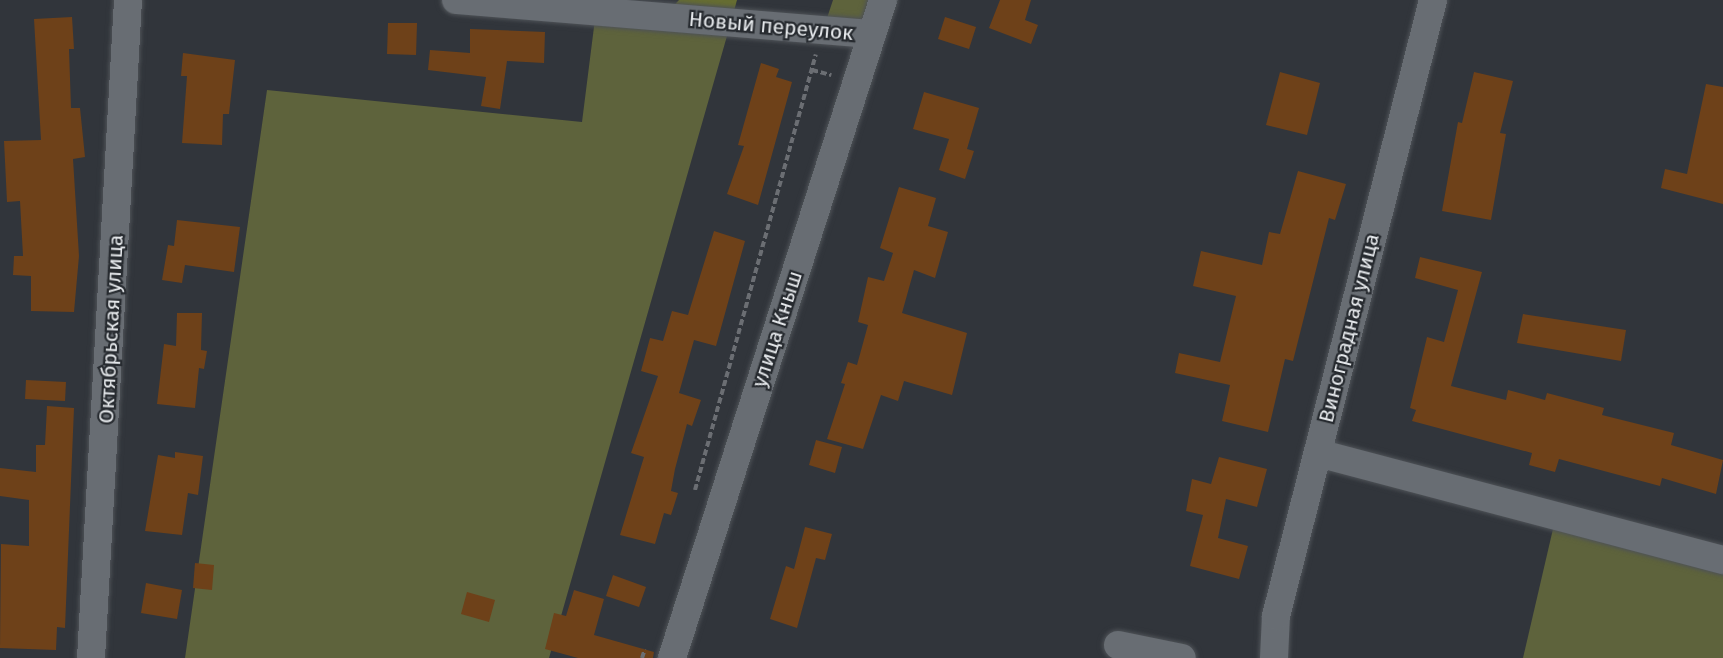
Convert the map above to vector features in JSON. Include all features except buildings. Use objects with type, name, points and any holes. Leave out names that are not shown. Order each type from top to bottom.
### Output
[{"type":"street","name":"Октябрьская улица","points":[[91,658],[128,0]]},
{"type":"street","name":"Новый переулок","points":[[456,0],[872,34]]},
{"type":"street","name":"улица Кныш","points":[[672,658],[883,0]]},
{"type":"street","name":"Виноградная улица","points":[[1274,658],[1276,616],[1433,0]]},
{"type":"street","points":[[1318,453],[1723,560]]},
{"type":"street","points":[[1118,645],[1182,658]]},
{"type":"path","points":[[694,494],[823,30]]},
{"type":"path","points":[[642,658],[645,647]]},
{"type":"green space","points":[[679,0],[737,0],[731,22],[663,17]]},
{"type":"green space","points":[[833,0],[883,0],[872,34],[823,30]]},
{"type":"green space","points":[[596,11],[731,22],[549,658],[185,658],[267,90],[582,122]]},
{"type":"green space","points":[[1556,516],[1723,560],[1723,658],[1523,658]]}]
